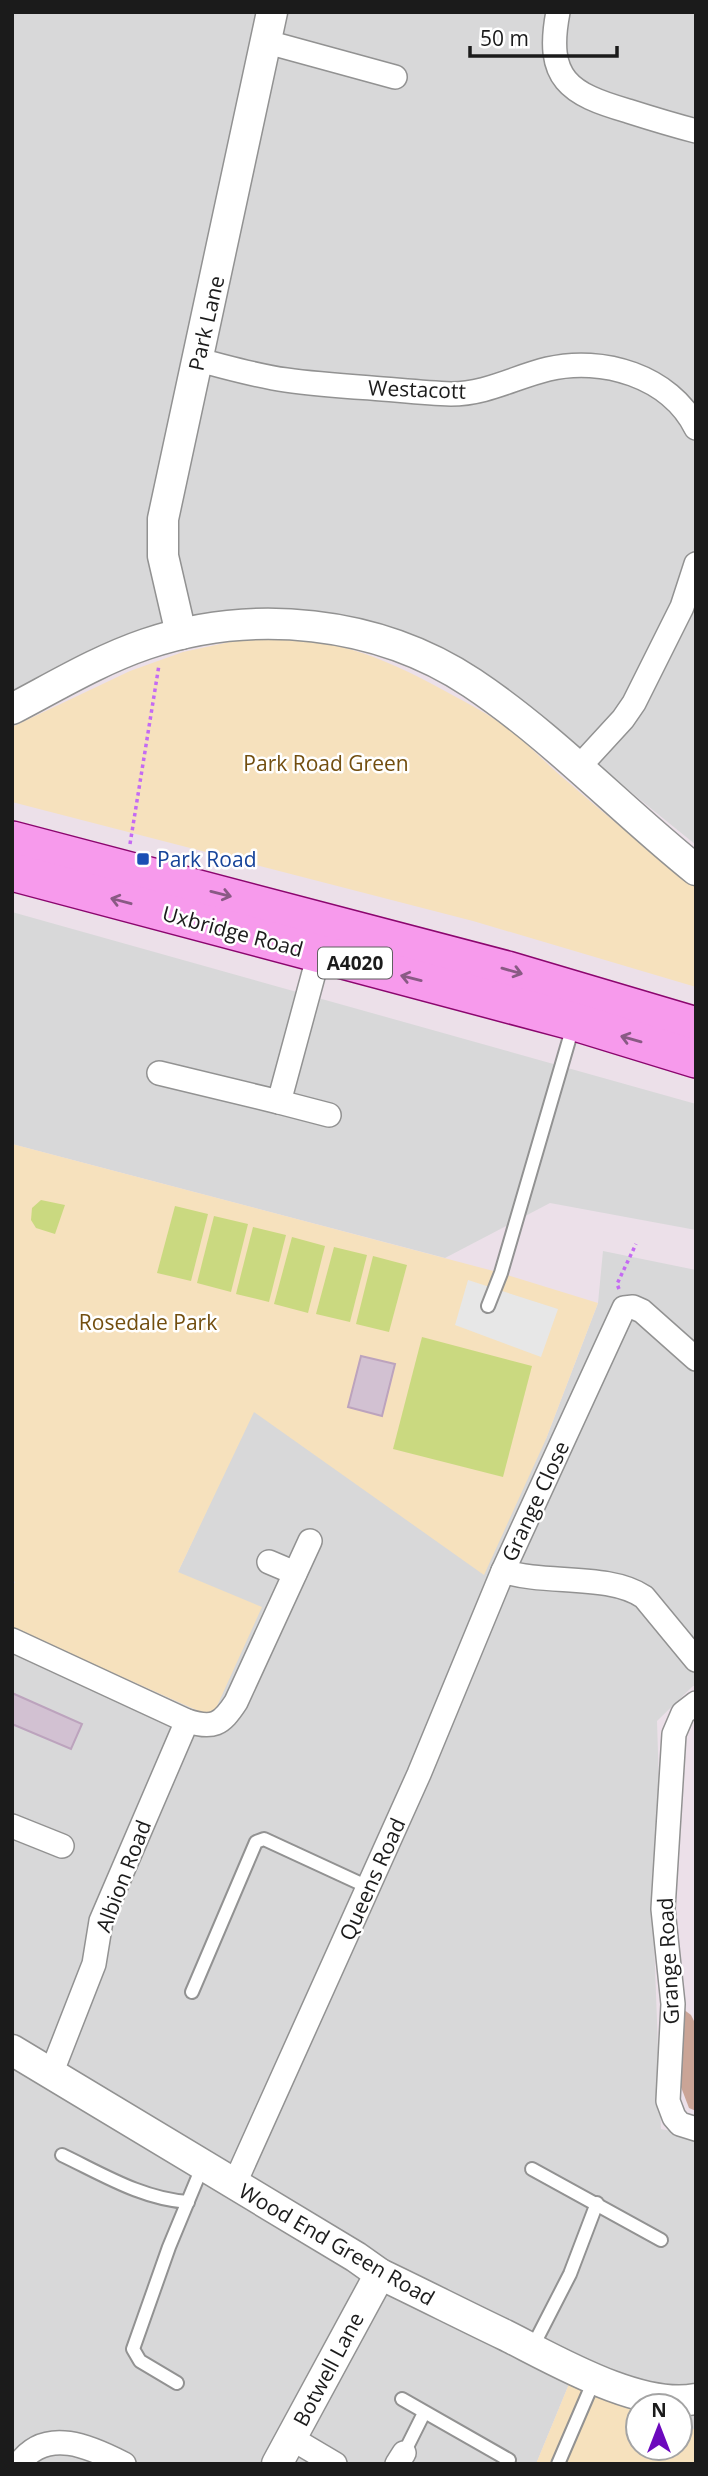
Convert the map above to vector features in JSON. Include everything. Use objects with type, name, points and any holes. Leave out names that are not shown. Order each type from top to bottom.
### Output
[{"type":"main road","name":"Uxbridge Road","points":[[12,840],[507,970],[696,1026]]},
{"type":"main road","name":"Uxbridge Road","points":[[12,872],[572,1021],[696,1059]]},
{"type":"street","name":"Park Lane","points":[[172,636],[163,556],[163,519],[272,12]]},
{"type":"street","points":[[558,12],[554,37],[555,55],[561,72],[577,92],[601,103],[696,131]]},
{"type":"street","points":[[267,42],[395,77]]},
{"type":"street","name":"Westacott","points":[[198,360],[285,380],[455,394],[484,390],[552,368],[608,368],[631,374],[655,385],[693,416]]},
{"type":"street","points":[[578,768],[634,703],[682,607],[696,564]]},
{"type":"street","points":[[12,709],[90,668],[172,636],[252,624],[285,624],[337,630],[387,644],[435,663],[470,682],[510,711],[696,870]]},
{"type":"street","points":[[279,1102],[319,954]]},
{"type":"street","points":[[159,1073],[329,1115]]},
{"type":"street","points":[[624,1308],[633,1307],[642,1311],[696,1359]]},
{"type":"street","name":"Grange Close","points":[[624,1308],[503,1571],[617,1586],[637,1592],[696,1660]]},
{"type":"street","points":[[12,1640],[187,1721],[206,1727],[225,1719],[236,1702],[310,1541]]},
{"type":"street","points":[[269,1562],[295,1573]]},
{"type":"street","name":"Queens Road","points":[[234,2185],[418,1774],[503,1571]]},
{"type":"street","name":"Grange Road","points":[[696,1703],[683,1713],[674,1734],[663,1909],[673,2004],[668,2101],[680,2124],[696,2129]]},
{"type":"street","name":"Albion Road","points":[[51,2074],[94,1964],[100,1921],[187,1721]]},
{"type":"street","points":[[12,1826],[62,1846]]},
{"type":"street","name":"Wood End Green Road","points":[[12,2050],[356,2256],[380,2274],[532,2349],[631,2392]]},
{"type":"street","name":"Botwell Lane","points":[[284,2451],[380,2274]]},
{"type":"street","points":[[19,2464],[35,2449],[45,2444],[64,2442],[86,2445],[124,2464]]},
{"type":"street","points":[[284,2451],[335,2464]]},
{"type":"lane","points":[[488,1306],[505,1260],[569,1040],[572,1021]]},
{"type":"lane","points":[[192,1992],[256,1842],[264,1839],[368,1887]]},
{"type":"lane","points":[[62,2155],[138,2191],[166,2201],[188,2202]]},
{"type":"lane","points":[[177,2383],[140,2361],[133,2349],[169,2247],[204,2164]]},
{"type":"lane","points":[[532,2169],[660,2240]]},
{"type":"lane","points":[[532,2349],[570,2274],[597,2203]]},
{"type":"lane","points":[[558,2464],[595,2378]]},
{"type":"lane","points":[[402,2399],[509,2460]]},
{"type":"lane","points":[[400,2458],[424,2413]]},
{"type":"path","points":[[129,849],[172,636]]},
{"type":"path","points":[[624,1308],[617,1284],[636,1244]]},
{"type":"shaded area","points":[[12,12],[696,12],[696,845],[510,694],[387,637],[145,632],[12,690]]},
{"type":"shaded area","points":[[12,912],[696,1104],[696,1230],[550,1203],[445,1258],[12,1144]]},
{"type":"shaded area","points":[[603,1251],[696,1270],[696,1686],[657,1721],[661,1849],[653,1912],[661,2129],[696,2136],[696,2430],[694,2392],[624,2392],[624,2402],[569,2384],[536,2464],[12,2464],[12,1628],[212,1717],[178,1572],[253,1411],[546,1439],[598,1303]]},
{"type":"shaded area","points":[[468,1280],[558,1309],[541,1357],[455,1325]]},
{"type":"shaded area","points":[[683,2009],[691,2015],[696,2025],[696,2111],[689,2108],[681,2087]]},
{"type":"green space","name":"Park Road Green","points":[[253,637],[307,640],[353,650],[397,667],[445,691],[487,714],[509,730],[615,822],[696,886],[696,987],[473,921],[12,802],[12,727],[130,671],[183,652]]},
{"type":"green space","name":"Rosedale Park","points":[[12,1144],[501,1273],[598,1303],[546,1439],[484,1575],[254,1412],[178,1572],[262,1607],[212,1717],[12,1628],[12,1588],[15,1582],[12,1580]]},
{"type":"green space","points":[[41,1200],[65,1205],[55,1234],[36,1228],[31,1220],[32,1208]]},
{"type":"green space","points":[[175,1206],[208,1214],[191,1281],[157,1273]]},
{"type":"green space","points":[[214,1216],[248,1224],[231,1292],[197,1283]]},
{"type":"green space","points":[[253,1227],[286,1235],[269,1302],[236,1294]]},
{"type":"green space","points":[[292,1237],[325,1246],[308,1313],[274,1304]]},
{"type":"green space","points":[[334,1247],[367,1255],[350,1322],[316,1314]]},
{"type":"green space","points":[[373,1256],[407,1265],[389,1332],[356,1324]]},
{"type":"green space","points":[[422,1337],[532,1366],[503,1477],[393,1449]]},
{"type":"green space","points":[[569,2384],[624,2404],[624,2462],[694,2462],[694,2429],[696,2430],[696,2464],[536,2464]]},
{"type":"building","points":[[361,1356],[395,1364],[382,1416],[348,1407]]},
{"type":"building","points":[[12,1693],[82,1724],[71,1749],[12,1724]]},
{"type":"place","name":"Park Road","points":[[143,859]]}]
